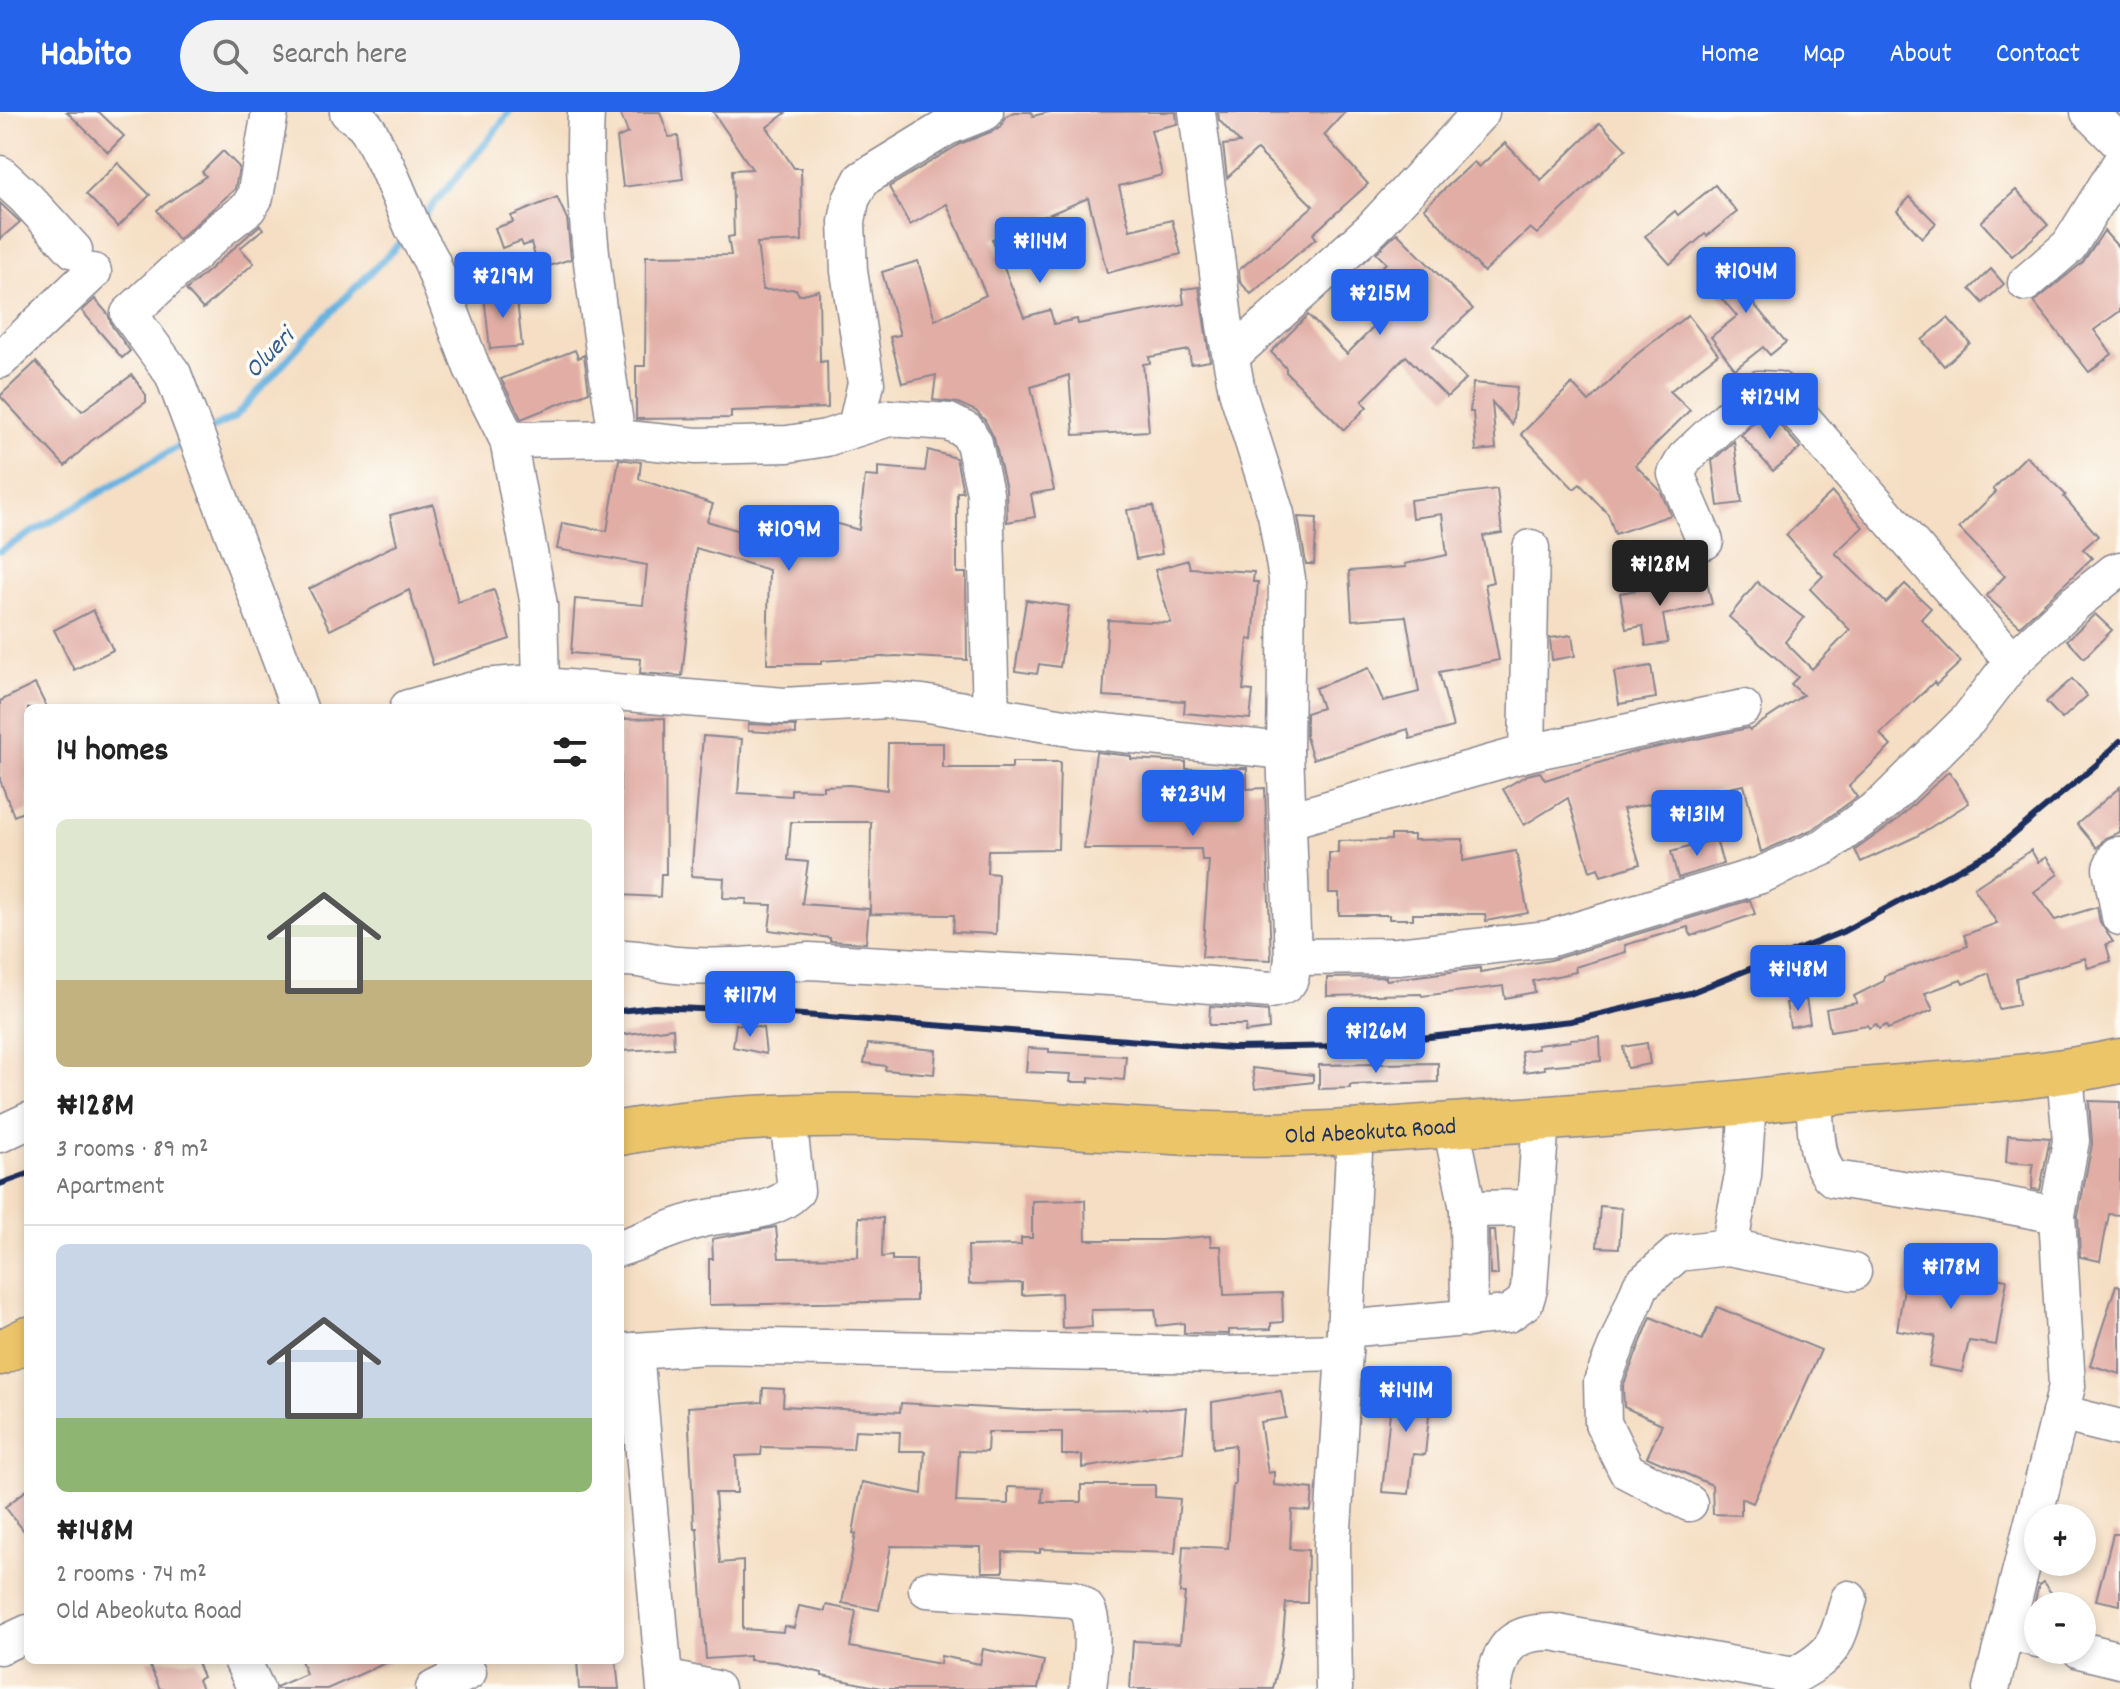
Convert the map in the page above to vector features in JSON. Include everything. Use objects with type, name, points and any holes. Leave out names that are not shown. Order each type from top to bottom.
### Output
[{"type":"highway","name":"Old Abeokuta Road","points":[[624,1132],[664,1125],[788,1116],[932,1117],[1213,1134],[1355,1132],[1748,1102],[1814,1092],[2065,1073],[2120,1061]]},
{"type":"highway","points":[[0,1353],[24,1341]]},
{"type":"street","points":[[270,112],[255,197],[248,208],[129,314],[173,374],[297,704]]},
{"type":"street","points":[[348,112],[369,131],[387,167],[413,228],[431,260],[472,368],[508,440],[539,605],[541,686]]},
{"type":"street","points":[[586,112],[583,157],[586,221],[617,438]]},
{"type":"street","points":[[873,422],[849,271],[847,222],[851,200],[862,179],[872,172],[947,127],[985,112]]},
{"type":"street","points":[[624,958],[678,965],[759,965],[809,961],[1127,978],[1270,990],[1283,988],[1290,982],[1293,957],[1285,751],[1287,579],[1276,514],[1237,391],[1197,112]]},
{"type":"street","points":[[1231,356],[1372,229],[1481,112]]},
{"type":"street","points":[[2089,112],[2120,143]]},
{"type":"street","points":[[2026,283],[2069,246],[2120,164]]},
{"type":"street","points":[[0,174],[83,261],[0,360]]},
{"type":"street","points":[[1705,541],[1676,474],[1685,458],[1759,389],[1778,390],[2013,661]]},
{"type":"street","points":[[508,440],[617,438],[696,446],[788,444],[826,438],[873,422],[949,422],[967,431],[974,443],[985,493],[991,715]]},
{"type":"street","points":[[1527,753],[1531,548]]},
{"type":"street","points":[[1293,957],[1398,956],[1548,939],[1761,875],[1824,847],[1884,803],[1968,720],[2013,661],[2075,603],[2120,570]]},
{"type":"street","points":[[422,704],[484,687],[519,684],[784,706],[887,700],[1076,729],[1285,751]]},
{"type":"street","points":[[1289,820],[1527,753],[1743,708]]},
{"type":"street","points":[[2120,855],[2117,855],[2111,868],[2120,917]]},
{"type":"street","points":[[1991,1689],[2022,1635],[2067,1386],[2057,1215],[2071,1141],[2065,1073]]},
{"type":"street","points":[[1814,1092],[1820,1162],[1825,1173],[1834,1179],[2057,1215]]},
{"type":"street","points":[[1729,1247],[1743,1175],[1748,1102]]},
{"type":"street","points":[[624,1247],[701,1220],[771,1207],[787,1200],[796,1191],[788,1116]]},
{"type":"street","points":[[716,1689],[665,1684],[627,1352],[707,1346],[1223,1355],[1344,1341],[1508,1314],[1525,1302],[1529,1289],[1541,1119]]},
{"type":"street","points":[[0,1134],[24,1123]]},
{"type":"street","points":[[1451,1125],[1468,1209],[1469,1319]]},
{"type":"street","points":[[1334,1689],[1332,1545],[1355,1132]]},
{"type":"street","points":[[1468,1209],[1535,1208]]},
{"type":"street","points":[[1689,1503],[1627,1471],[1603,1423],[1602,1382],[1641,1285],[1678,1253],[1729,1247],[1853,1272]]},
{"type":"street","points":[[2060,1413],[2120,1428]]},
{"type":"street","points":[[927,1589],[1073,1599],[1088,1612],[1091,1663],[1088,1689]]},
{"type":"street","points":[[1493,1689],[1498,1660],[1512,1642],[1530,1632],[1552,1632],[1794,1676],[1819,1662],[1835,1645],[1849,1599]]},
{"type":"street","points":[[0,1646],[24,1635]]},
{"type":"street","points":[[2096,1654],[2120,1660]]},
{"type":"street","points":[[244,1664],[256,1689]]},
{"type":"street","points":[[434,1689],[468,1672]]},
{"type":"building","points":[[67,112],[99,112],[124,136],[108,152]]},
{"type":"building","points":[[620,112],[660,112],[669,137],[678,136],[683,179],[623,187],[617,138],[628,133]]},
{"type":"building","points":[[713,112],[787,112],[767,127],[794,168],[801,168],[802,241],[757,243],[763,290],[796,289],[799,295],[819,290],[820,362],[827,361],[828,408],[731,411],[731,418],[636,419],[636,366],[645,366],[646,256],[731,255],[728,237],[734,236],[732,170],[752,169]]},
{"type":"building","points":[[1014,112],[1031,112],[1033,116],[1049,112],[1176,112],[1177,124],[1151,130],[1162,175],[1119,186],[1130,230],[1172,220],[1181,254],[1107,273],[1088,198],[992,239],[1024,317],[1050,310],[1054,324],[1077,319],[1078,324],[1184,304],[1182,289],[1199,287],[1210,361],[1191,364],[1189,350],[1149,357],[1150,363],[1143,364],[1149,431],[1074,435],[1069,375],[1031,387],[1054,490],[1031,494],[1035,517],[1007,522],[1006,489],[994,438],[985,420],[976,411],[958,403],[933,400],[936,375],[902,383],[890,337],[900,335],[882,272],[918,261],[935,320],[986,295],[947,204],[910,225],[889,187],[960,144],[993,131],[1001,126],[1006,116]]},
{"type":"building","points":[[1218,112],[1345,112],[1324,135],[1368,184],[1313,234],[1316,238],[1251,294],[1240,282],[1239,270],[1313,206],[1257,150],[1227,178],[1223,145],[1240,143],[1219,120]]},
{"type":"building","points":[[1600,123],[1626,149],[1537,234],[1530,228],[1484,272],[1424,208],[1474,162],[1479,167],[1505,143],[1541,180]]},
{"type":"building","points":[[223,151],[239,167],[235,189],[178,240],[157,210],[206,176],[202,172]]},
{"type":"building","points":[[118,163],[150,195],[118,227],[86,194]]},
{"type":"building","points":[[1715,185],[1737,212],[1670,264],[1645,236],[1675,211],[1678,215]]},
{"type":"building","points":[[2016,190],[2048,225],[2012,256],[1981,222]]},
{"type":"building","points":[[557,197],[567,219],[571,259],[539,269],[531,243],[523,246],[521,241],[502,248],[495,228],[513,222],[511,216]]},
{"type":"building","points":[[1910,197],[1936,223],[1922,238],[1897,211]]},
{"type":"building","points":[[0,203],[20,222],[0,239]]},
{"type":"building","points":[[260,225],[263,229],[240,248],[254,263],[203,309],[186,290]]},
{"type":"building","points":[[2104,231],[2120,249],[2120,311],[2094,330],[2112,354],[2089,372],[2034,302],[2083,262]]},
{"type":"building","points":[[1397,233],[1473,309],[1433,346],[1466,379],[1447,397],[1406,356],[1362,401],[1367,407],[1344,430],[1286,372],[1271,352],[1308,315],[1347,354],[1382,319],[1358,291],[1386,263],[1376,253]]},
{"type":"building","points":[[1751,256],[1774,284],[1752,302],[1786,342],[1770,355],[1763,347],[1735,369],[1711,337],[1737,316],[1713,288]]},
{"type":"building","points":[[1991,269],[2004,284],[1983,303],[1970,289]]},
{"type":"building","points":[[516,291],[522,346],[490,349],[484,295]]},
{"type":"building","points":[[95,299],[108,314],[112,326],[130,351],[122,358],[82,311]]},
{"type":"building","points":[[1688,315],[1718,354],[1670,391],[1690,410],[1635,465],[1660,490],[1671,515],[1615,534],[1608,514],[1580,484],[1574,489],[1521,434],[1572,384],[1589,402],[1636,355]]},
{"type":"building","points":[[1948,318],[1970,343],[1944,366],[1922,340]]},
{"type":"building","points":[[575,350],[578,358],[584,355],[589,392],[521,419],[501,379]]},
{"type":"building","points":[[36,362],[82,411],[132,375],[146,395],[146,402],[91,441],[65,466],[0,396]]},
{"type":"building","points":[[1473,383],[1517,387],[1512,425],[1492,402],[1496,449],[1476,451],[1473,412],[1470,412]]},
{"type":"building","points":[[1767,410],[1800,448],[1773,471],[1741,435]]},
{"type":"building","points":[[1734,441],[1742,503],[1718,506],[1712,461]]},
{"type":"building","points":[[928,450],[956,458],[963,492],[957,492],[957,573],[966,573],[967,660],[896,656],[821,661],[821,664],[767,664],[769,570],[696,548],[682,676],[640,673],[641,659],[571,653],[575,599],[643,605],[647,565],[557,549],[562,523],[607,531],[619,459],[641,462],[639,479],[713,504],[707,521],[779,543],[789,510],[859,530],[865,476],[878,477],[878,467],[925,471]]},
{"type":"building","points":[[2026,456],[2066,495],[2064,497],[2098,536],[2083,549],[2092,558],[2020,626],[1986,596],[2005,576],[1959,528],[1996,492],[1993,489]]},
{"type":"building","points":[[1497,489],[1502,533],[1483,536],[1493,582],[1485,584],[1499,660],[1439,672],[1453,727],[1410,739],[1408,729],[1313,759],[1306,737],[1306,713],[1322,708],[1315,688],[1369,668],[1383,701],[1419,692],[1406,616],[1352,620],[1349,571],[1406,567],[1405,564],[1447,555],[1442,514],[1412,518],[1410,500]]},
{"type":"building","points":[[1832,492],[1863,527],[1835,553],[1886,603],[1905,584],[1931,608],[1921,619],[1961,662],[1936,685],[1934,682],[1880,734],[1891,746],[1849,786],[1857,797],[1813,829],[1761,852],[1744,785],[1623,809],[1640,864],[1601,876],[1598,868],[1590,871],[1568,798],[1524,825],[1503,789],[1527,775],[1540,772],[1545,780],[1630,753],[1750,730],[1803,695],[1791,684],[1798,677],[1729,617],[1757,582],[1804,618],[1785,642],[1812,669],[1850,630],[1810,589],[1823,576],[1786,535]]},
{"type":"building","points":[[433,504],[458,602],[494,590],[510,639],[433,665],[409,590],[330,630],[309,589],[397,544],[390,515]]},
{"type":"building","points":[[1153,506],[1162,554],[1136,559],[1127,510]]},
{"type":"building","points":[[1298,517],[1317,518],[1314,564],[1306,564]]},
{"type":"building","points":[[1188,560],[1190,568],[1254,572],[1253,582],[1258,582],[1253,640],[1248,639],[1243,690],[1253,691],[1250,719],[1184,713],[1185,701],[1103,696],[1108,620],[1171,623],[1155,570]]},
{"type":"building","points":[[1707,582],[1712,604],[1663,615],[1668,643],[1646,646],[1643,626],[1626,629],[1620,593],[1658,586],[1659,594]]},
{"type":"building","points":[[1026,600],[1069,606],[1060,667],[1039,664],[1037,674],[1015,671]]},
{"type":"building","points":[[93,610],[113,650],[74,670],[54,630]]},
{"type":"building","points":[[2095,614],[2112,630],[2084,658],[2067,640]]},
{"type":"building","points":[[1572,635],[1575,656],[1552,660],[1550,638]]},
{"type":"building","points":[[1651,666],[1656,698],[1619,704],[1614,672]]},
{"type":"building","points":[[2072,679],[2087,696],[2062,719],[2046,702]]},
{"type":"building","points":[[35,684],[45,704],[24,704],[24,812],[14,816],[0,780],[0,701]]},
{"type":"building","points":[[665,718],[666,874],[661,874],[660,897],[624,895],[624,719]]},
{"type":"building","points":[[748,724],[796,726],[796,734],[748,731]]},
{"type":"building","points":[[703,736],[742,739],[738,793],[791,796],[791,789],[823,790],[823,786],[850,785],[887,790],[888,743],[943,743],[943,768],[1012,768],[1012,762],[1060,762],[1058,849],[988,850],[987,873],[998,874],[996,934],[953,932],[954,915],[870,914],[871,822],[791,822],[788,860],[808,862],[802,904],[869,909],[866,943],[830,941],[830,938],[769,930],[772,905],[746,904],[747,899],[723,898],[724,878],[691,876]]},
{"type":"building","points":[[1096,752],[1131,756],[1131,759],[1186,762],[1186,769],[1247,768],[1247,789],[1265,788],[1271,960],[1202,957],[1209,860],[1202,860],[1201,849],[1084,849]]},
{"type":"building","points":[[1949,771],[1969,803],[1915,837],[1861,862],[1855,850],[1897,820]]},
{"type":"building","points":[[2120,787],[2120,832],[2105,838],[2097,848],[2077,824]]},
{"type":"building","points":[[1391,835],[1414,835],[1414,840],[1463,839],[1463,861],[1516,851],[1528,913],[1486,921],[1485,914],[1413,914],[1413,919],[1389,919],[1389,915],[1339,915],[1339,893],[1329,893],[1329,853],[1338,853],[1338,841],[1391,840]]},
{"type":"building","points":[[1716,839],[1723,864],[1678,878],[1671,852]]},
{"type":"building","points":[[2031,850],[2038,862],[2046,857],[2058,874],[2034,892],[2055,920],[2097,907],[2100,922],[2113,942],[2106,944],[2111,961],[2088,968],[2085,958],[2016,978],[2019,1005],[1999,1009],[1989,973],[1963,984],[1961,980],[1925,993],[1933,1010],[1888,1029],[1886,1025],[1879,1029],[1876,1024],[1869,1028],[1867,1025],[1830,1031],[1826,1009],[1857,1003],[1854,996],[1884,981],[1884,976],[1968,946],[1964,935],[1997,923],[1974,888]]},
{"type":"building","points":[[1750,900],[1755,914],[1691,936],[1688,927],[1625,945],[1626,952],[1575,967],[1576,972],[1533,981],[1535,992],[1505,998],[1503,986],[1422,996],[1327,996],[1327,978],[1386,977],[1386,980],[1480,968],[1480,972],[1551,960]]},
{"type":"building","points":[[1806,999],[1810,1023],[1790,1027],[1786,1003]]},
{"type":"building","points":[[1210,1006],[1268,1011],[1269,1029],[1245,1032],[1246,1025],[1209,1025]]},
{"type":"building","points":[[736,1024],[763,1028],[766,1054],[733,1047]]},
{"type":"building","points":[[673,1028],[674,1048],[624,1051],[624,1034]]},
{"type":"building","points":[[1600,1037],[1601,1061],[1544,1066],[1545,1069],[1524,1072],[1521,1051],[1570,1039]]},
{"type":"building","points":[[1647,1043],[1650,1064],[1627,1068],[1623,1047]]},
{"type":"building","points":[[868,1044],[936,1050],[934,1074],[885,1070],[886,1066],[864,1063]]},
{"type":"building","points":[[1028,1048],[1126,1056],[1124,1080],[1089,1077],[1089,1082],[1070,1082],[1071,1074],[1026,1072]]},
{"type":"building","points":[[1438,1063],[1438,1082],[1319,1089],[1319,1065]]},
{"type":"building","points":[[1252,1068],[1313,1075],[1313,1082],[1255,1089]]},
{"type":"building","points":[[2089,1101],[2120,1102],[2120,1215],[2109,1214],[2100,1261],[2080,1257],[2078,1216],[2092,1144]]},
{"type":"building","points":[[2008,1135],[2050,1138],[2040,1190],[2032,1189],[2033,1164],[2006,1162]]},
{"type":"building","points":[[1085,1200],[1086,1240],[1161,1240],[1210,1236],[1211,1246],[1221,1246],[1224,1295],[1282,1293],[1283,1322],[1271,1323],[1271,1329],[1229,1330],[1229,1334],[1184,1333],[1184,1323],[1157,1326],[1155,1309],[1091,1310],[1092,1327],[1062,1328],[1061,1293],[1022,1295],[1022,1283],[969,1284],[968,1246],[1021,1245],[1021,1238],[1032,1238],[1032,1201]]},
{"type":"building","points":[[1600,1206],[1622,1208],[1619,1248],[1597,1247]]},
{"type":"building","points":[[859,1217],[883,1218],[882,1257],[916,1260],[916,1301],[709,1305],[712,1239],[776,1227],[779,1258],[858,1257]]},
{"type":"building","points":[[1489,1230],[1495,1230],[1498,1275],[1490,1275]]},
{"type":"building","points":[[1908,1264],[2007,1280],[1996,1345],[1969,1341],[1962,1372],[1929,1366],[1935,1336],[1897,1330]]},
{"type":"building","points":[[2116,1285],[2120,1286],[2120,1374],[2090,1365]]},
{"type":"building","points":[[1717,1307],[1821,1350],[1753,1503],[1741,1498],[1741,1515],[1713,1514],[1712,1485],[1647,1457],[1662,1424],[1624,1407],[1623,1386],[1651,1317],[1702,1340]]},
{"type":"building","points":[[1393,1382],[1432,1386],[1425,1455],[1413,1454],[1409,1494],[1382,1492]]},
{"type":"building","points":[[763,1388],[784,1389],[783,1406],[900,1412],[901,1403],[1023,1410],[1187,1407],[1183,1452],[1082,1468],[1082,1455],[1062,1455],[1062,1432],[988,1432],[987,1452],[959,1451],[956,1502],[1008,1504],[1008,1487],[1043,1488],[1042,1502],[1081,1502],[1081,1485],[1155,1485],[1155,1497],[1180,1499],[1175,1553],[1040,1549],[1040,1553],[1003,1552],[1003,1572],[982,1572],[981,1547],[891,1546],[879,1610],[842,1603],[856,1534],[853,1533],[862,1482],[922,1494],[925,1451],[899,1451],[900,1432],[855,1430],[853,1449],[762,1447],[761,1455],[736,1456],[737,1493],[715,1493],[720,1563],[743,1561],[743,1629],[783,1632],[784,1626],[794,1628],[799,1606],[825,1611],[826,1605],[856,1611],[850,1647],[940,1664],[941,1656],[980,1664],[983,1649],[1044,1661],[1038,1689],[886,1689],[822,1676],[822,1673],[777,1662],[749,1660],[749,1656],[706,1659],[697,1528],[694,1528],[688,1407],[762,1402]]},
{"type":"building","points":[[1281,1391],[1286,1418],[1260,1422],[1268,1473],[1274,1472],[1274,1485],[1313,1489],[1311,1511],[1292,1510],[1290,1549],[1308,1550],[1307,1603],[1286,1603],[1282,1648],[1273,1689],[1130,1689],[1133,1641],[1180,1643],[1185,1593],[1180,1593],[1183,1546],[1228,1548],[1235,1484],[1235,1445],[1213,1448],[1212,1402]]},
{"type":"building","points":[[24,1492],[24,1531],[5,1507]]},
{"type":"building","points":[[2113,1534],[2120,1534],[2120,1605],[2096,1600]]},
{"type":"building","points":[[2043,1582],[2050,1592],[2037,1592]]},
{"type":"building","points":[[149,1664],[198,1664],[203,1677],[198,1680],[202,1689],[160,1689]]},
{"type":"building","points":[[302,1664],[383,1664],[327,1689],[276,1687],[306,1674]]},
{"type":"building","points":[[577,1664],[616,1664],[619,1689],[579,1689]]},
{"type":"waterway","name":"Olueri","points":[[421,219],[509,112]]},
{"type":"waterway","name":"Olueri","points":[[206,431],[235,417],[319,324],[405,238]]},
{"type":"waterway","name":"Olueri","points":[[0,551],[188,441]]},
{"type":"railway","points":[[624,1011],[654,1007],[764,1012],[1232,1048],[1350,1046],[1571,1021],[1690,993],[1842,932],[1993,851],[2096,765],[2120,741]]},
{"type":"railway","points":[[0,1184],[24,1175]]}]
